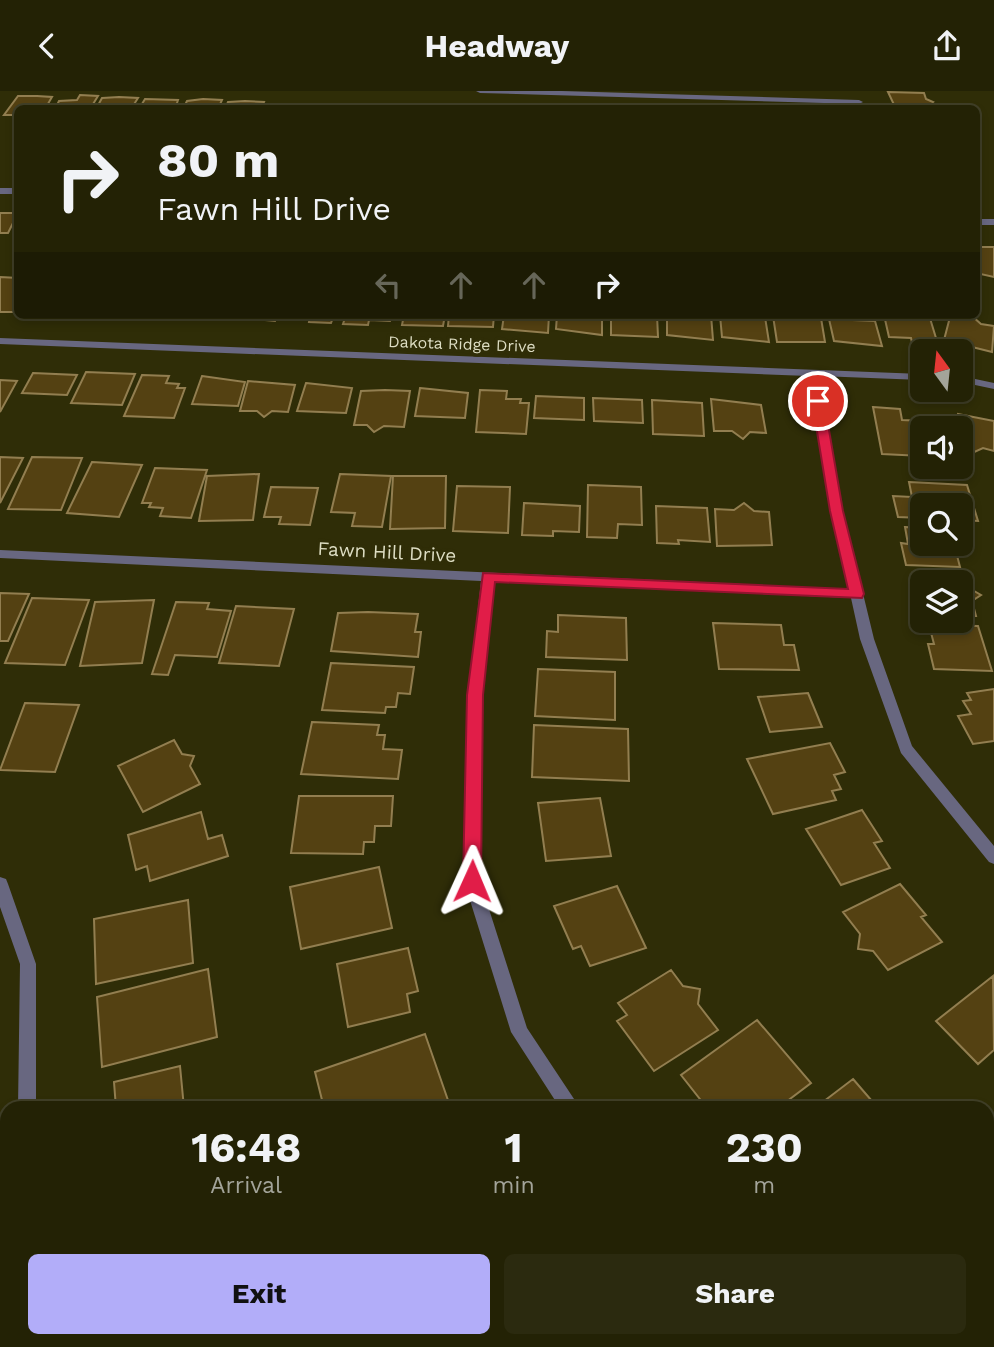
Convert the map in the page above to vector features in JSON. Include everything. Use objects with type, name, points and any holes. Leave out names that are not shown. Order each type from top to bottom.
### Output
[{"type":"street","points":[[480,91],[860,105],[856,91]]},
{"type":"street","name":"Dakota Ridge Drive","points":[[0,341],[910,377]]},
{"type":"street","points":[[813,373],[837,511],[867,639],[906,749],[994,857]]},
{"type":"street","points":[[973,382],[994,386]]},
{"type":"street","name":"Fawn Hill Drive","points":[[0,554],[857,594]]},
{"type":"street","points":[[488,576],[475,695],[472,881],[520,1032],[566,1101]]},
{"type":"street","points":[[0,884],[28,964],[27,1101]]},
{"type":"building","points":[[888,92],[924,93],[926,99],[933,102],[929,105],[894,105]]},
{"type":"building","points":[[80,95],[98,96],[92,105],[57,105],[59,101],[77,100]]},
{"type":"building","points":[[18,96],[52,97],[47,105],[14,105],[14,115],[4,115]]},
{"type":"building","points":[[102,98],[138,98],[134,105],[98,105]]},
{"type":"building","points":[[145,99],[178,100],[176,105],[141,105]]},
{"type":"building","points":[[222,100],[220,105],[185,105],[187,101]]},
{"type":"building","points":[[228,102],[264,102],[263,105],[227,105]]},
{"type":"building","points":[[0,213],[14,213],[14,221],[8,233],[0,233]]},
{"type":"building","points":[[980,247],[994,247],[994,277],[980,274]]},
{"type":"building","points":[[0,277],[14,278],[14,311],[0,312]]},
{"type":"building","points":[[310,319],[332,319],[331,323],[309,322]]},
{"type":"building","points":[[345,319],[391,319],[369,320],[368,325],[343,324]]},
{"type":"building","points":[[403,319],[444,319],[443,326],[402,325]]},
{"type":"building","points":[[449,319],[494,319],[493,327],[448,326]]},
{"type":"building","points":[[503,319],[549,319],[548,333],[502,329]]},
{"type":"building","points":[[557,319],[602,319],[602,335],[556,329]]},
{"type":"building","points":[[611,319],[657,319],[658,337],[611,335]]},
{"type":"building","points":[[667,319],[711,319],[713,340],[667,335]]},
{"type":"building","points":[[720,319],[765,319],[769,342],[722,337]]},
{"type":"building","points":[[773,319],[821,319],[825,342],[777,342]]},
{"type":"building","points":[[829,319],[875,321],[882,346],[834,341]]},
{"type":"building","points":[[885,319],[930,319],[936,339],[889,337]]},
{"type":"building","points":[[949,319],[975,319],[981,324],[994,326],[992,352],[973,347],[973,339],[944,339]]},
{"type":"building","points":[[86,372],[135,374],[122,405],[71,403]]},
{"type":"building","points":[[33,373],[77,375],[67,395],[22,393]]},
{"type":"building","points":[[142,375],[169,376],[166,383],[179,384],[177,388],[185,388],[174,418],[124,416]]},
{"type":"building","points":[[202,376],[245,382],[238,406],[192,404]]},
{"type":"building","points":[[0,380],[17,381],[0,412]]},
{"type":"building","points":[[248,381],[295,385],[288,412],[272,411],[264,417],[257,411],[240,411]]},
{"type":"building","points":[[306,383],[352,388],[346,413],[297,411]]},
{"type":"building","points":[[420,388],[468,393],[465,418],[415,416]]},
{"type":"building","points":[[480,390],[507,391],[506,399],[521,399],[520,403],[529,403],[526,434],[476,432]]},
{"type":"building","points":[[361,391],[410,391],[404,427],[384,426],[374,432],[367,425],[354,425]]},
{"type":"building","points":[[536,396],[584,398],[584,420],[534,418]]},
{"type":"building","points":[[593,398],[642,400],[643,423],[594,421]]},
{"type":"building","points":[[711,399],[761,405],[766,433],[750,432],[743,439],[732,431],[714,431]]},
{"type":"building","points":[[652,400],[702,403],[704,436],[653,434]]},
{"type":"building","points":[[873,407],[900,409],[902,420],[910,420],[910,455],[882,454]]},
{"type":"building","points":[[973,417],[994,421],[994,451],[983,448],[973,453]]},
{"type":"building","points":[[0,457],[23,458],[0,503]]},
{"type":"building","points":[[32,457],[82,458],[61,510],[8,509]]},
{"type":"building","points":[[92,462],[142,465],[119,517],[67,513]]},
{"type":"building","points":[[155,468],[207,470],[191,518],[160,516],[163,508],[149,507],[151,503],[142,503]]},
{"type":"building","points":[[259,474],[253,520],[199,521],[207,476]]},
{"type":"building","points":[[340,474],[391,476],[382,527],[352,526],[355,513],[331,512]]},
{"type":"building","points":[[393,476],[446,476],[445,528],[390,529]]},
{"type":"building","points":[[909,482],[967,485],[969,493],[911,493]]},
{"type":"building","points":[[588,485],[641,487],[642,525],[618,524],[617,538],[587,537]]},
{"type":"building","points":[[457,486],[510,487],[508,533],[453,531]]},
{"type":"building","points":[[271,487],[318,488],[310,525],[279,524],[281,517],[264,517]]},
{"type":"building","points":[[893,496],[910,497],[910,518],[898,517]]},
{"type":"building","points":[[524,503],[580,506],[579,532],[553,531],[553,536],[522,535]]},
{"type":"building","points":[[744,503],[754,511],[769,512],[772,545],[717,546],[715,509],[734,510]]},
{"type":"building","points":[[973,505],[978,521],[973,521]]},
{"type":"building","points":[[656,506],[707,508],[710,542],[678,540],[679,544],[657,543]]},
{"type":"building","points":[[905,527],[910,527],[910,556],[957,556],[960,567],[906,565],[901,543],[908,544]]},
{"type":"building","points":[[973,590],[981,595],[973,600]]},
{"type":"building","points":[[0,593],[29,594],[8,641],[0,641]]},
{"type":"building","points":[[32,598],[89,600],[65,665],[5,663]]},
{"type":"building","points":[[154,600],[142,663],[80,666],[95,602]]},
{"type":"building","points":[[176,602],[209,603],[207,609],[231,611],[217,657],[175,655],[168,675],[152,674]]},
{"type":"building","points":[[236,606],[294,609],[279,666],[219,663]]},
{"type":"building","points":[[338,613],[418,614],[415,632],[421,632],[418,657],[331,651]]},
{"type":"building","points":[[558,615],[626,618],[627,660],[546,657],[547,631],[558,632]]},
{"type":"building","points":[[713,623],[781,625],[784,645],[794,645],[799,670],[719,669]]},
{"type":"building","points":[[973,626],[978,626],[992,671],[934,669],[928,644],[934,644],[931,633],[973,633]]},
{"type":"building","points":[[331,663],[414,667],[410,694],[398,693],[396,707],[386,707],[385,713],[322,710]]},
{"type":"building","points":[[538,669],[615,672],[615,720],[535,716]]},
{"type":"building","points":[[994,689],[994,741],[973,744],[958,716],[971,714],[963,701],[971,700],[967,693]]},
{"type":"building","points":[[808,693],[822,727],[770,732],[758,697]]},
{"type":"building","points":[[25,703],[79,705],[55,772],[0,770]]},
{"type":"building","points":[[312,722],[379,725],[377,735],[385,735],[383,749],[402,750],[398,779],[301,774]]},
{"type":"building","points":[[534,725],[628,729],[629,781],[532,777]]},
{"type":"building","points":[[174,740],[182,754],[194,756],[190,766],[200,784],[143,812],[118,766]]},
{"type":"building","points":[[830,743],[845,772],[834,775],[841,789],[832,791],[836,800],[773,814],[747,759]]},
{"type":"building","points":[[299,796],[393,796],[391,826],[375,826],[374,842],[364,842],[363,854],[291,853]]},
{"type":"building","points":[[600,798],[611,856],[546,861],[538,803]]},
{"type":"building","points":[[862,810],[882,841],[874,843],[890,868],[841,885],[806,829]]},
{"type":"building","points":[[201,812],[208,839],[222,835],[228,856],[150,881],[147,866],[136,870],[128,835]]},
{"type":"building","points":[[379,867],[392,928],[301,949],[290,887]]},
{"type":"building","points":[[900,884],[926,915],[921,917],[942,942],[888,970],[873,951],[858,949],[860,934],[843,912]]},
{"type":"building","points":[[617,886],[646,948],[590,966],[581,946],[573,949],[554,906]]},
{"type":"building","points":[[188,900],[193,963],[96,984],[94,919]]},
{"type":"building","points":[[408,948],[418,991],[407,994],[410,1012],[348,1027],[337,964]]},
{"type":"building","points":[[208,969],[217,1037],[102,1067],[97,997]]},
{"type":"building","points":[[671,970],[683,986],[700,989],[698,1004],[718,1030],[654,1071],[617,1021],[627,1015],[618,1003]]},
{"type":"building","points":[[993,976],[994,1050],[978,1064],[936,1021]]},
{"type":"building","points":[[757,1020],[811,1083],[787,1101],[701,1101],[681,1075]]},
{"type":"building","points":[[425,1034],[448,1101],[322,1101],[315,1072]]},
{"type":"building","points":[[180,1066],[183,1101],[115,1101],[114,1082]]},
{"type":"building","points":[[853,1079],[872,1101],[824,1101]]},
{"type":"route","points":[[472,881],[475,695],[488,576],[857,594],[837,511],[818,401]]}]
